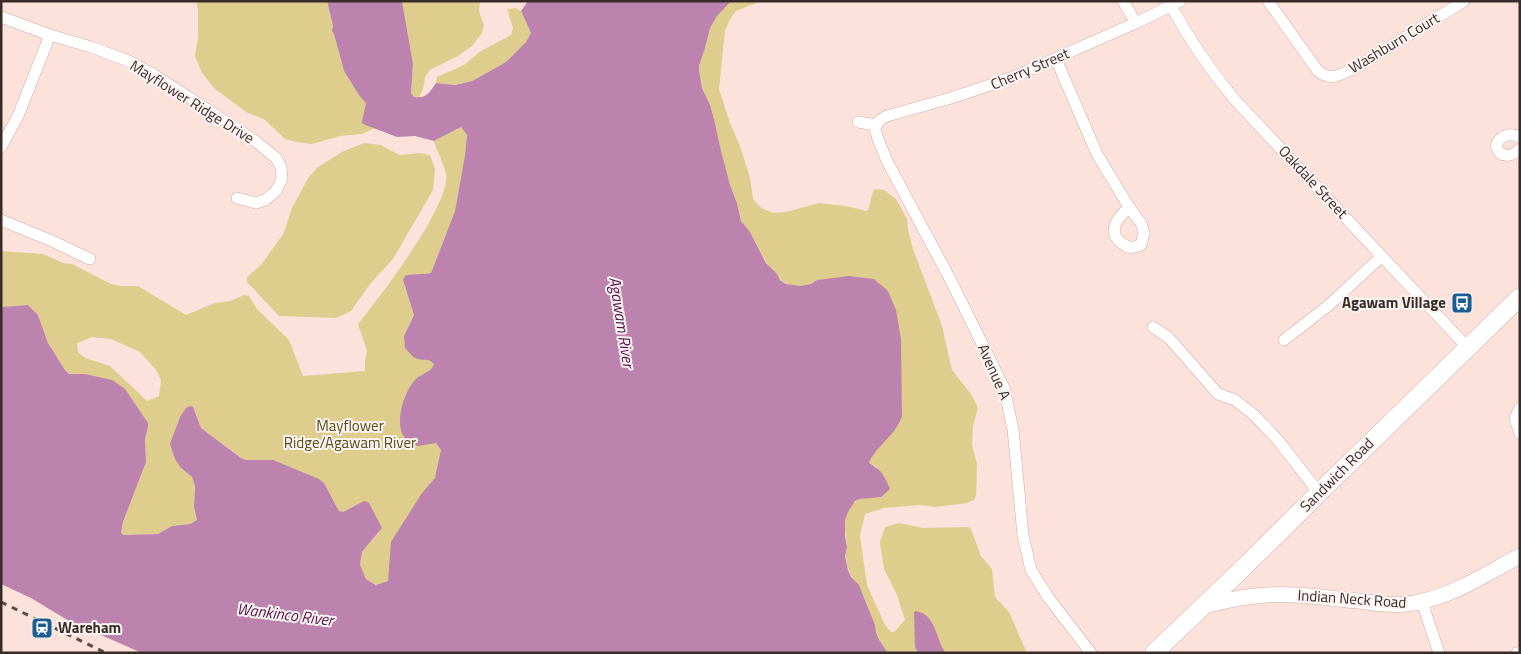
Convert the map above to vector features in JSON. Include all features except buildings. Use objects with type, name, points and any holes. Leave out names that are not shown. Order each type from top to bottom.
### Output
[{"type":"main road","name":"Sandwich Road","points":[[1154,653],[1520,297]]},
{"type":"street","points":[[1123,1],[1136,23]]},
{"type":"street","name":"Washburn Court","points":[[1268,1],[1318,71],[1329,77],[1340,75],[1355,68],[1464,1]]},
{"type":"street","name":"Cherry Street","points":[[876,125],[887,116],[985,88],[1176,4]]},
{"type":"street","name":"Oakdale Street","points":[[1176,4],[1184,29],[1235,100],[1468,348]]},
{"type":"street","name":"Mayflower Ridge Drive","points":[[1,17],[50,35],[91,47],[142,68],[254,140],[280,164],[282,179],[276,191],[268,198],[256,203],[250,203],[238,198]]},
{"type":"street","points":[[1,147],[18,116],[50,35]]},
{"type":"street","points":[[1056,58],[1097,154],[1129,207]]},
{"type":"street","points":[[858,122],[876,125]]},
{"type":"street","name":"Avenue A","points":[[876,125],[875,129],[887,161],[950,279],[1004,388],[1013,429],[1024,543],[1031,570],[1048,597],[1091,653]]},
{"type":"street","points":[[1520,137],[1514,134],[1505,136],[1500,138],[1496,146],[1499,153],[1506,156],[1510,156],[1520,149]]},
{"type":"street","points":[[1,220],[90,259]]},
{"type":"street","points":[[1284,340],[1329,306],[1382,256]]},
{"type":"street","points":[[1153,327],[1170,338],[1218,394],[1235,400],[1253,414],[1277,440],[1319,493]]},
{"type":"street","points":[[1520,408],[1515,418],[1520,434]]},
{"type":"street","name":"Indian Neck Road","points":[[1204,606],[1246,596],[1272,594],[1382,604],[1422,602],[1459,588],[1520,556]]},
{"type":"street","points":[[1422,602],[1439,653]]},
{"type":"green space","points":[[196,1],[327,1],[333,26],[332,31],[344,71],[366,103],[363,124],[375,128],[362,134],[340,136],[312,144],[285,139],[265,120],[246,112],[215,89],[202,73],[195,56],[198,38],[198,9]]},
{"type":"green space","points":[[402,1],[480,1],[479,12],[484,25],[482,33],[472,46],[458,56],[430,70],[425,77],[424,86],[419,98],[414,97],[411,93],[413,64]]},
{"type":"green space","points":[[731,1],[761,1],[736,11],[730,19],[725,31],[719,89],[750,178],[753,199],[761,208],[774,213],[786,212],[819,203],[846,206],[866,211],[868,210],[873,191],[876,189],[884,190],[896,199],[907,219],[913,249],[942,326],[952,370],[971,394],[978,408],[973,426],[972,445],[977,464],[976,496],[974,500],[967,503],[935,507],[920,505],[884,508],[865,514],[860,536],[867,585],[885,625],[891,632],[894,632],[905,620],[897,595],[884,569],[880,542],[885,527],[899,523],[923,528],[968,527],[971,529],[981,556],[992,569],[995,597],[1009,612],[1027,653],[946,653],[932,622],[916,643],[915,647],[918,653],[888,653],[880,640],[863,593],[852,578],[846,562],[845,520],[849,508],[858,500],[881,497],[877,467],[868,463],[876,450],[900,423],[817,280],[805,286],[794,287],[776,275],[741,220],[725,169],[712,113],[699,74],[710,27],[719,13]]},
{"type":"green space","points":[[515,8],[521,11],[531,33],[526,42],[507,61],[472,81],[455,85],[436,83],[437,77],[464,65],[481,51],[511,35],[513,28],[507,9]]},
{"type":"green space","name":"Mayflower Ridge/Agawam River","points":[[461,127],[467,135],[455,211],[431,273],[411,274],[403,280],[414,315],[404,336],[416,359],[428,360],[434,364],[429,371],[417,378],[455,446],[389,573],[388,581],[377,585],[366,579],[360,566],[362,552],[380,531],[356,505],[343,512],[339,511],[331,496],[241,458],[201,428],[193,407],[181,468],[192,477],[195,486],[194,507],[197,520],[190,524],[172,526],[158,534],[124,535],[121,533],[123,522],[146,462],[145,440],[148,427],[85,374],[69,374],[65,370],[48,343],[38,315],[28,305],[1,307],[1,251],[43,254],[63,263],[72,264],[111,284],[138,286],[186,315],[215,303],[230,301],[244,295],[249,296],[257,309],[289,340],[303,376],[365,371],[367,351],[358,324],[412,251],[437,207],[445,188],[446,174],[434,141]],"holes":[[[92,337],[111,339],[140,352],[156,370],[161,380],[159,396],[147,401],[110,366],[85,358],[78,352],[77,343]]]},
{"type":"green space","points":[[364,143],[381,145],[399,155],[420,153],[430,155],[435,169],[433,190],[393,259],[370,284],[351,311],[336,318],[279,316],[247,282],[247,277],[261,265],[284,233],[291,210],[308,178],[318,167],[342,152]]},
{"type":"water","points":[[327,1],[402,1],[413,64],[411,93],[414,97],[422,97],[436,83],[455,85],[472,81],[507,61],[526,42],[531,33],[521,11],[528,1],[731,1],[717,16],[710,28],[699,71],[702,88],[710,105],[741,221],[750,232],[766,263],[780,280],[786,284],[800,286],[811,284],[817,280],[849,276],[874,279],[888,291],[896,310],[901,339],[902,416],[896,429],[876,451],[869,463],[882,473],[890,489],[881,497],[855,501],[845,520],[847,547],[845,556],[848,570],[851,577],[859,585],[875,629],[888,653],[142,653],[69,621],[31,598],[1,584],[1,307],[28,305],[38,315],[48,343],[69,374],[85,374],[112,380],[125,389],[148,423],[145,440],[146,462],[123,522],[121,533],[124,535],[158,534],[172,526],[190,524],[197,520],[194,507],[195,486],[192,477],[181,468],[175,459],[170,444],[180,417],[186,408],[190,406],[193,407],[201,428],[241,458],[246,460],[273,460],[319,479],[324,483],[339,511],[343,512],[364,501],[369,503],[382,528],[362,552],[360,565],[366,579],[376,585],[388,581],[391,542],[422,493],[435,478],[441,450],[436,443],[418,446],[409,444],[401,430],[401,410],[408,390],[416,379],[431,369],[434,364],[429,360],[416,358],[405,348],[404,336],[414,315],[403,280],[408,275],[431,273],[455,211],[467,135],[461,127],[434,141],[415,136],[397,137],[363,124],[366,103],[344,71],[332,31],[333,26]]},
{"type":"water","points":[[915,611],[922,613],[932,622],[946,653],[918,653],[915,647]]},
{"type":"railway","points":[[1,602],[106,653]]},
{"type":"place","name":"Agawam Village","points":[[1462,303]]},
{"type":"place","name":"Wareham","points":[[42,628]]},
{"type":"water label","name":"Agawam River","points":[[622,322]]},
{"type":"water label","name":"Wankinco River","points":[[285,614]]}]
